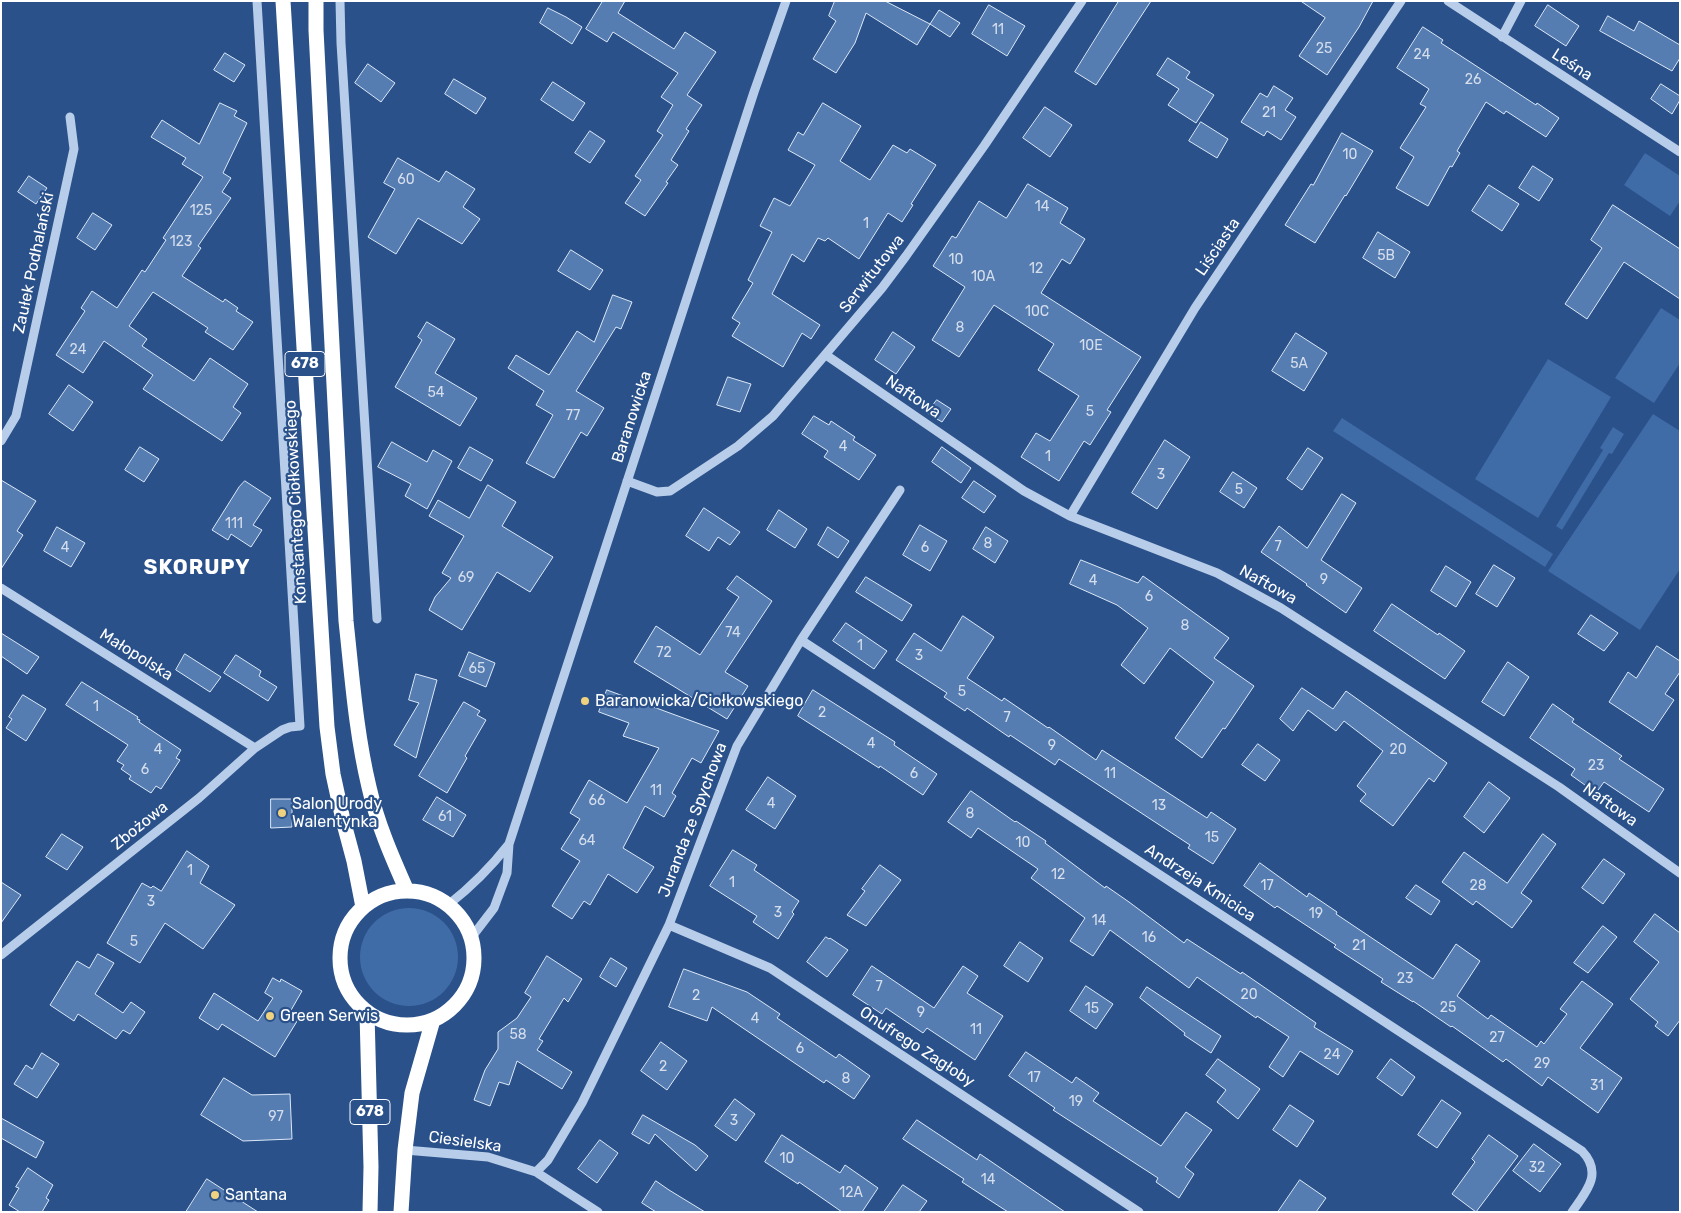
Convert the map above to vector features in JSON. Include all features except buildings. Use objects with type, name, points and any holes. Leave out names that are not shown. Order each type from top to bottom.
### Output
[{"type":"highway","name":"Konstantego Ciołkowskiego","points":[[283,1],[327,728],[333,774],[354,860],[363,907]]},
{"type":"highway","name":"678","points":[[316,1],[346,621],[355,703],[369,787],[378,820],[407,891]]},
{"type":"highway","points":[[407,891],[422,892],[448,905],[462,920],[471,938],[474,958],[471,977],[463,995],[450,1010],[433,1020],[410,1026],[388,1023],[367,1013],[353,1000],[344,983],[340,970],[339,956],[341,942],[349,923],[363,907],[376,898],[391,892],[407,891]]},
{"type":"highway","name":"678","points":[[367,1013],[371,1167],[370,1212]]},
{"type":"highway","name":"678","points":[[401,1212],[405,1150],[412,1093],[433,1020]]},
{"type":"street","name":"Zbożowa","points":[[1,955],[199,798],[254,748],[282,730],[300,726],[257,1]]},
{"type":"street","points":[[340,1],[377,619]]},
{"type":"street","name":"Baranowicka","points":[[471,938],[494,908],[507,873],[510,844],[754,92],[786,1]]},
{"type":"street","name":"Serwitutowa","points":[[627,481],[657,492],[670,491],[738,446],[773,416],[882,288],[935,216],[1082,1]]},
{"type":"street","name":"Liściasta","points":[[1070,516],[1196,308],[1401,1]]},
{"type":"street","name":"Leśna","points":[[1448,1],[1680,152]]},
{"type":"street","points":[[1502,37],[1520,1]]},
{"type":"street","name":"Zaułek Podhalański","points":[[1,441],[16,416],[72,159],[74,149],[70,118]]},
{"type":"street","name":"Naftowa","points":[[826,355],[1024,491],[1070,516],[1216,573],[1280,608],[1559,787],[1680,873]]},
{"type":"street","name":"Juranda ze Spychowa","points":[[536,1172],[548,1160],[582,1103],[669,925],[737,746],[801,640],[900,490]]},
{"type":"street","name":"Małopolska","points":[[1,588],[254,748]]},
{"type":"street","name":"Andrzeja Kmicica","points":[[801,640],[1582,1151],[1590,1159],[1593,1167],[1592,1177],[1583,1197],[1572,1212]]},
{"type":"street","name":"Baranowicka","points":[[448,905],[465,892],[510,844]]},
{"type":"street","name":"Onufrego Zagłoby","points":[[669,925],[770,968],[1139,1212]]},
{"type":"street","name":"Ciesielska","points":[[405,1150],[488,1157],[536,1172],[598,1212]]},
{"type":"shaded area","points":[[1645,153],[1680,176],[1680,201],[1670,216],[1624,185]]},
{"type":"shaded area","points":[[1661,308],[1680,320],[1680,363],[1654,403],[1615,378]]},
{"type":"shaded area","points":[[1548,359],[1611,397],[1538,518],[1475,479]]},
{"type":"shaded area","points":[[1653,414],[1680,431],[1680,569],[1640,630],[1548,571]]},
{"type":"shaded area","points":[[1342,418],[1553,554],[1545,567],[1333,431]]},
{"type":"shaded area","points":[[1613,427],[1624,434],[1612,454],[1609,453],[1562,530],[1556,526],[1603,450],[1600,448]]},
{"type":"shaded area","points":[[399,908],[419,908],[428,911],[444,922],[455,938],[458,947],[458,967],[455,976],[444,992],[428,1003],[419,1006],[399,1006],[382,998],[368,984],[360,967],[360,947],[368,930],[382,916]]},
{"type":"place","name":"Baranowicka/Ciołkowskiego","points":[[585,701]]},
{"type":"place","name":"Salon Urody Walentynka","points":[[282,813]]},
{"type":"place","name":"Green Serwis","points":[[270,1016]]},
{"type":"place","name":"Santana","points":[[215,1195]]},
{"type":"district","name":"SKORUPY","points":[[197,568]]}]
